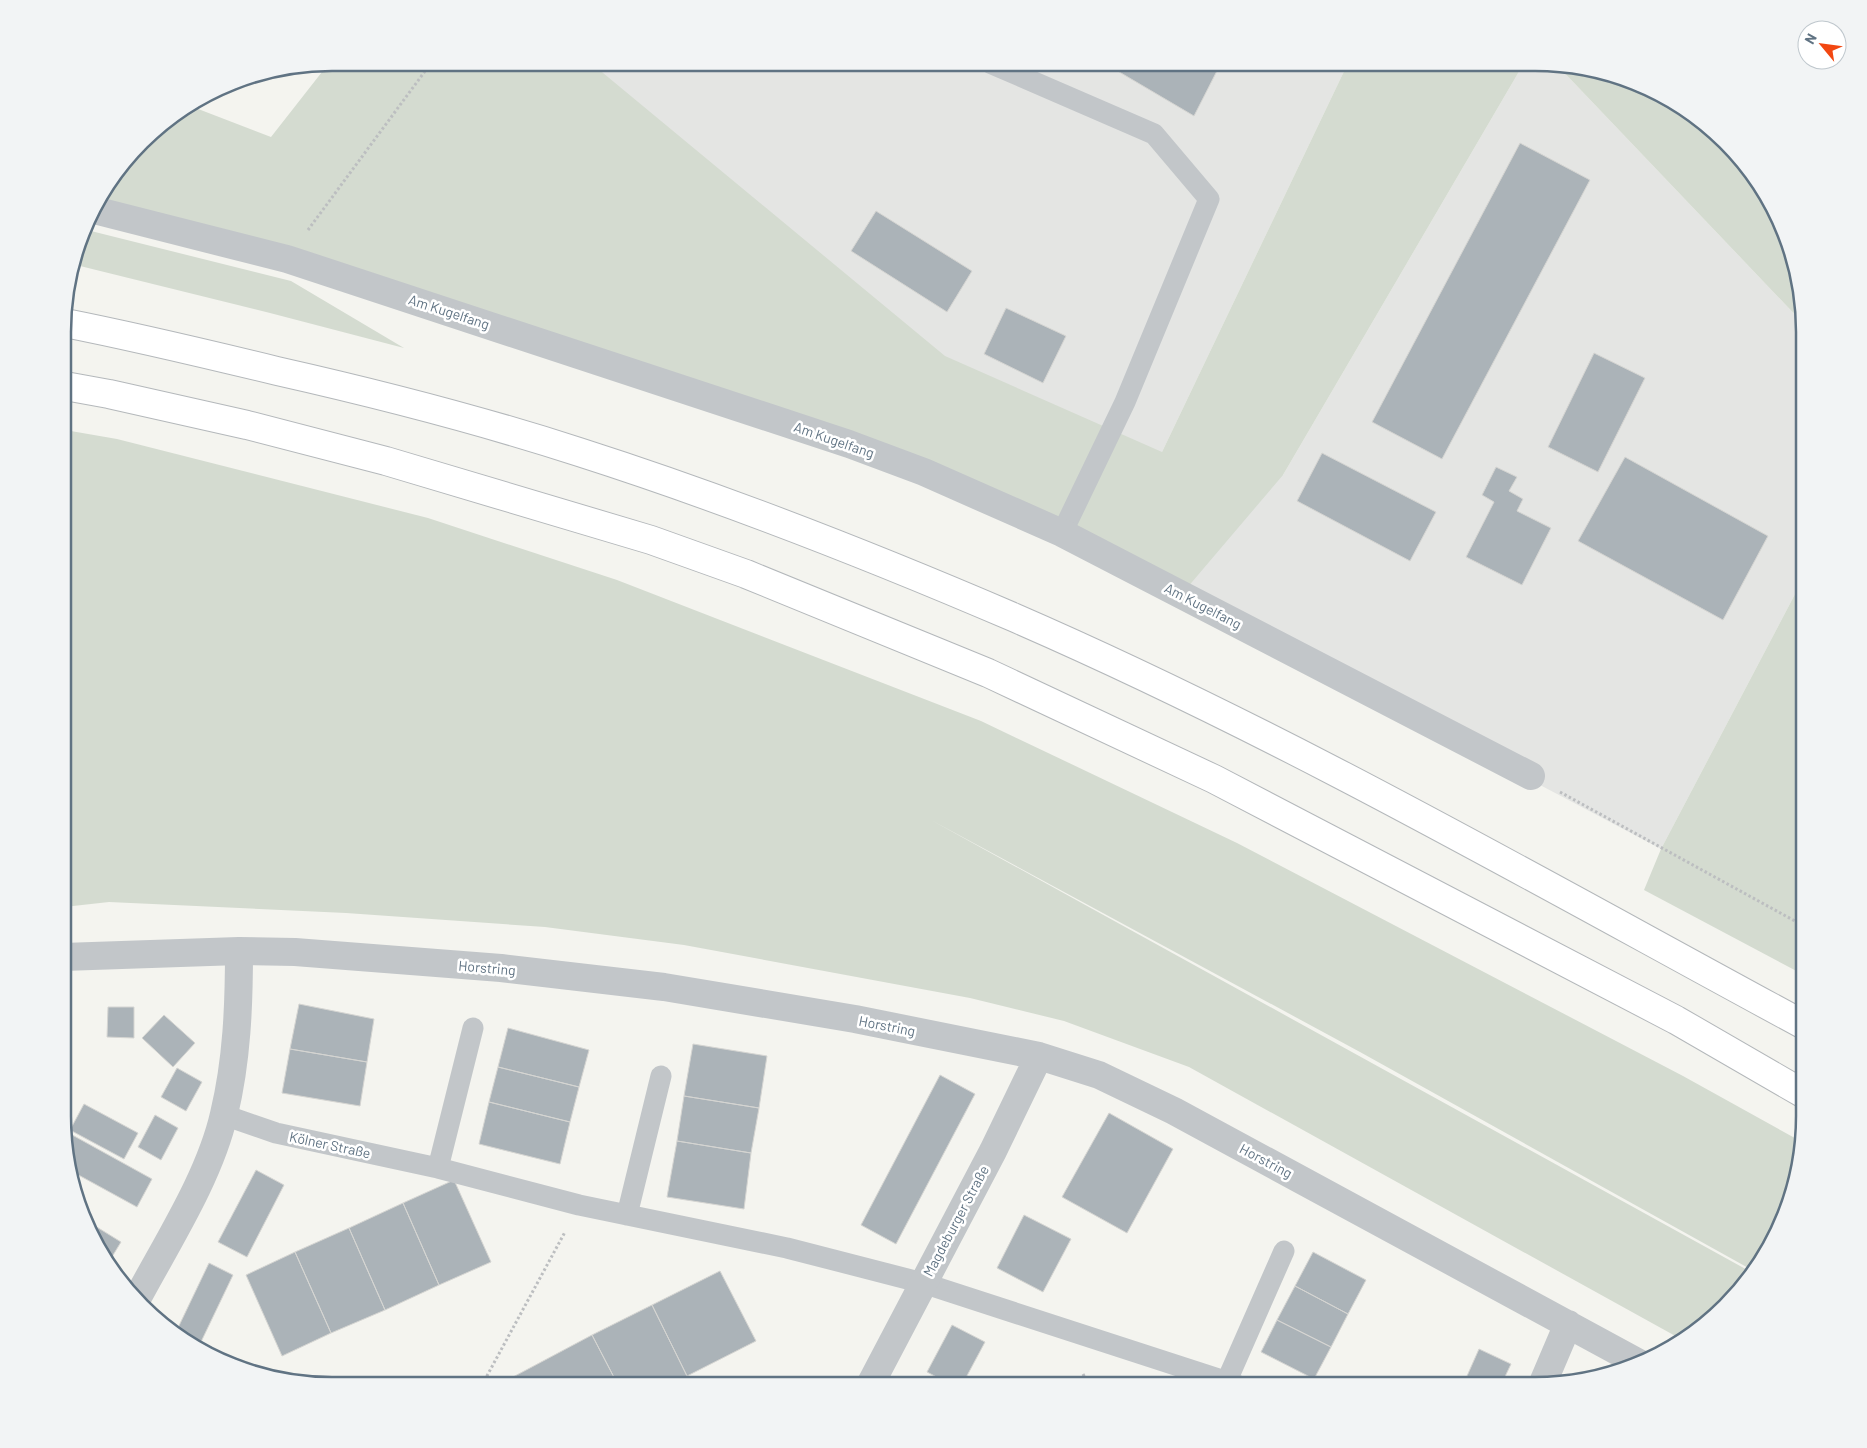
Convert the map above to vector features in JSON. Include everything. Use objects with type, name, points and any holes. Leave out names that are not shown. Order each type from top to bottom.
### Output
[{"type":"highway","points":[[71,325],[144,339],[408,401],[550,443],[682,487],[892,566],[1018,619],[1237,722],[1429,822],[1796,1021]]},
{"type":"highway","points":[[71,387],[248,425],[386,461],[651,540],[764,582],[988,673],[1214,779],[1676,1020],[1796,1089]]},
{"type":"street","name":"Am Kugelfang","points":[[101,212],[288,259],[849,444],[924,472],[1062,534],[1531,776]]},
{"type":"street","name":"Horstring","points":[[71,957],[239,950],[349,956],[491,968],[664,987],[855,1020],[1039,1056],[1099,1075],[1174,1111],[1631,1359]]},
{"type":"street","points":[[140,1292],[193,1194],[212,1152],[224,1115],[238,1018],[239,950]]},
{"type":"street","name":"Magdeburger Straße","points":[[874,1377],[993,1151],[1039,1056]]},
{"type":"street","points":[[1546,1376],[1568,1324]]},
{"type":"lane","points":[[1008,71],[1154,134],[1208,199],[1125,402],[1062,534]]},
{"type":"lane","points":[[438,1168],[473,1028]]},
{"type":"lane","points":[[627,1214],[661,1076]]},
{"type":"lane","name":"Kölner Straße","points":[[224,1115],[276,1133],[438,1168],[579,1205],[787,1248],[923,1283],[1208,1377]]},
{"type":"lane","points":[[1232,1377],[1284,1251]]},
{"type":"path","points":[[288,259],[424,71]]},
{"type":"path","points":[[1531,776],[1796,922]]},
{"type":"path","points":[[486,1377],[579,1205]]},
{"type":"shaded area","points":[[442,71],[1344,71],[1162,452],[1283,475],[1519,71],[1564,73],[1795,315],[1796,592],[1661,849],[1181,595]]},
{"type":"shaded area","points":[[601,71],[945,356],[1162,452],[1344,71],[1519,71],[1283,475],[1181,595],[999,505],[107,201],[136,160],[173,125],[197,109],[271,137],[322,72]]},
{"type":"shaded area","points":[[1564,73],[1586,76],[1619,85],[1650,98],[1694,125],[1731,160],[1752,187],[1776,232],[1791,281],[1795,315]]},
{"type":"shaded area","points":[[91,232],[291,281],[404,348],[80,266]]},
{"type":"shaded area","points":[[71,431],[117,439],[428,518],[617,580],[981,721],[1237,843],[1683,1076],[1795,1138],[1794,1150],[1787,1183],[1776,1216],[1747,1267],[1360,1052],[931,820],[1746,1269],[1731,1288],[1707,1312],[1675,1336],[1189,1067],[1064,1021],[970,998],[684,945],[545,927],[346,913],[109,902],[71,906]]},
{"type":"shaded area","points":[[1796,592],[1796,971],[1644,890],[1661,849]]},
{"type":"building","points":[[1118,71],[1217,71],[1194,116]]},
{"type":"building","points":[[1520,143],[1590,180],[1442,459],[1372,422]]},
{"type":"building","points":[[876,211],[972,271],[947,312],[851,251]]},
{"type":"building","points":[[1006,308],[1066,336],[1043,383],[984,354]]},
{"type":"building","points":[[1594,353],[1645,378],[1598,472],[1548,447]]},
{"type":"building","points":[[1322,453],[1436,512],[1410,561],[1297,501]]},
{"type":"building","points":[[1625,457],[1768,536],[1723,620],[1578,541]]},
{"type":"building","points":[[1496,467],[1517,477],[1509,491],[1523,499],[1517,511],[1551,528],[1522,585],[1466,557],[1494,502],[1482,495]]},
{"type":"building","points":[[299,1004],[374,1019],[367,1062],[290,1049]]},
{"type":"building","points":[[108,1007],[134,1007],[134,1038],[107,1037]]},
{"type":"building","points":[[164,1015],[195,1043],[173,1067],[142,1038]]},
{"type":"building","points":[[508,1028],[589,1050],[579,1087],[498,1067]]},
{"type":"building","points":[[693,1044],[767,1056],[759,1108],[684,1096]]},
{"type":"building","points":[[290,1049],[367,1062],[360,1106],[282,1093]]},
{"type":"building","points":[[498,1067],[579,1087],[570,1122],[489,1102]]},
{"type":"building","points":[[177,1068],[202,1082],[186,1111],[161,1097]]},
{"type":"building","points":[[940,1075],[975,1094],[896,1244],[861,1225]]},
{"type":"building","points":[[684,1096],[759,1108],[751,1153],[677,1141]]},
{"type":"building","points":[[489,1102],[570,1122],[560,1164],[479,1144]]},
{"type":"building","points":[[84,1104],[138,1133],[124,1159],[72,1131],[72,1127]]},
{"type":"building","points":[[1109,1113],[1173,1149],[1127,1233],[1062,1197]]},
{"type":"building","points":[[155,1115],[178,1128],[161,1160],[138,1147]]},
{"type":"building","points":[[72,1135],[152,1179],[137,1207],[78,1175]]},
{"type":"building","points":[[677,1141],[751,1153],[744,1209],[667,1197]]},
{"type":"building","points":[[256,1170],[284,1185],[247,1257],[218,1242]]},
{"type":"building","points":[[454,1180],[491,1262],[439,1285],[403,1203]]},
{"type":"building","points":[[403,1203],[439,1285],[385,1310],[349,1228]]},
{"type":"building","points":[[1024,1215],[1071,1239],[1043,1292],[997,1268]]},
{"type":"building","points":[[96,1226],[121,1242],[112,1256]]},
{"type":"building","points":[[349,1228],[385,1310],[331,1333],[295,1252]]},
{"type":"building","points":[[295,1252],[331,1333],[282,1356],[246,1275]]},
{"type":"building","points":[[1313,1252],[1366,1280],[1348,1314],[1295,1286]]},
{"type":"building","points":[[209,1263],[233,1275],[201,1341],[178,1327]]},
{"type":"building","points":[[720,1271],[756,1341],[687,1376],[652,1305]]},
{"type":"building","points":[[1295,1286],[1348,1314],[1331,1347],[1277,1320]]},
{"type":"building","points":[[652,1305],[687,1376],[614,1377],[592,1335]]},
{"type":"building","points":[[1277,1320],[1331,1347],[1315,1377],[1310,1377],[1261,1352]]},
{"type":"building","points":[[952,1325],[985,1342],[966,1377],[937,1377],[927,1372]]},
{"type":"building","points":[[592,1335],[614,1377],[513,1377]]},
{"type":"building","points":[[1479,1349],[1511,1364],[1505,1377],[1467,1377]]}]
